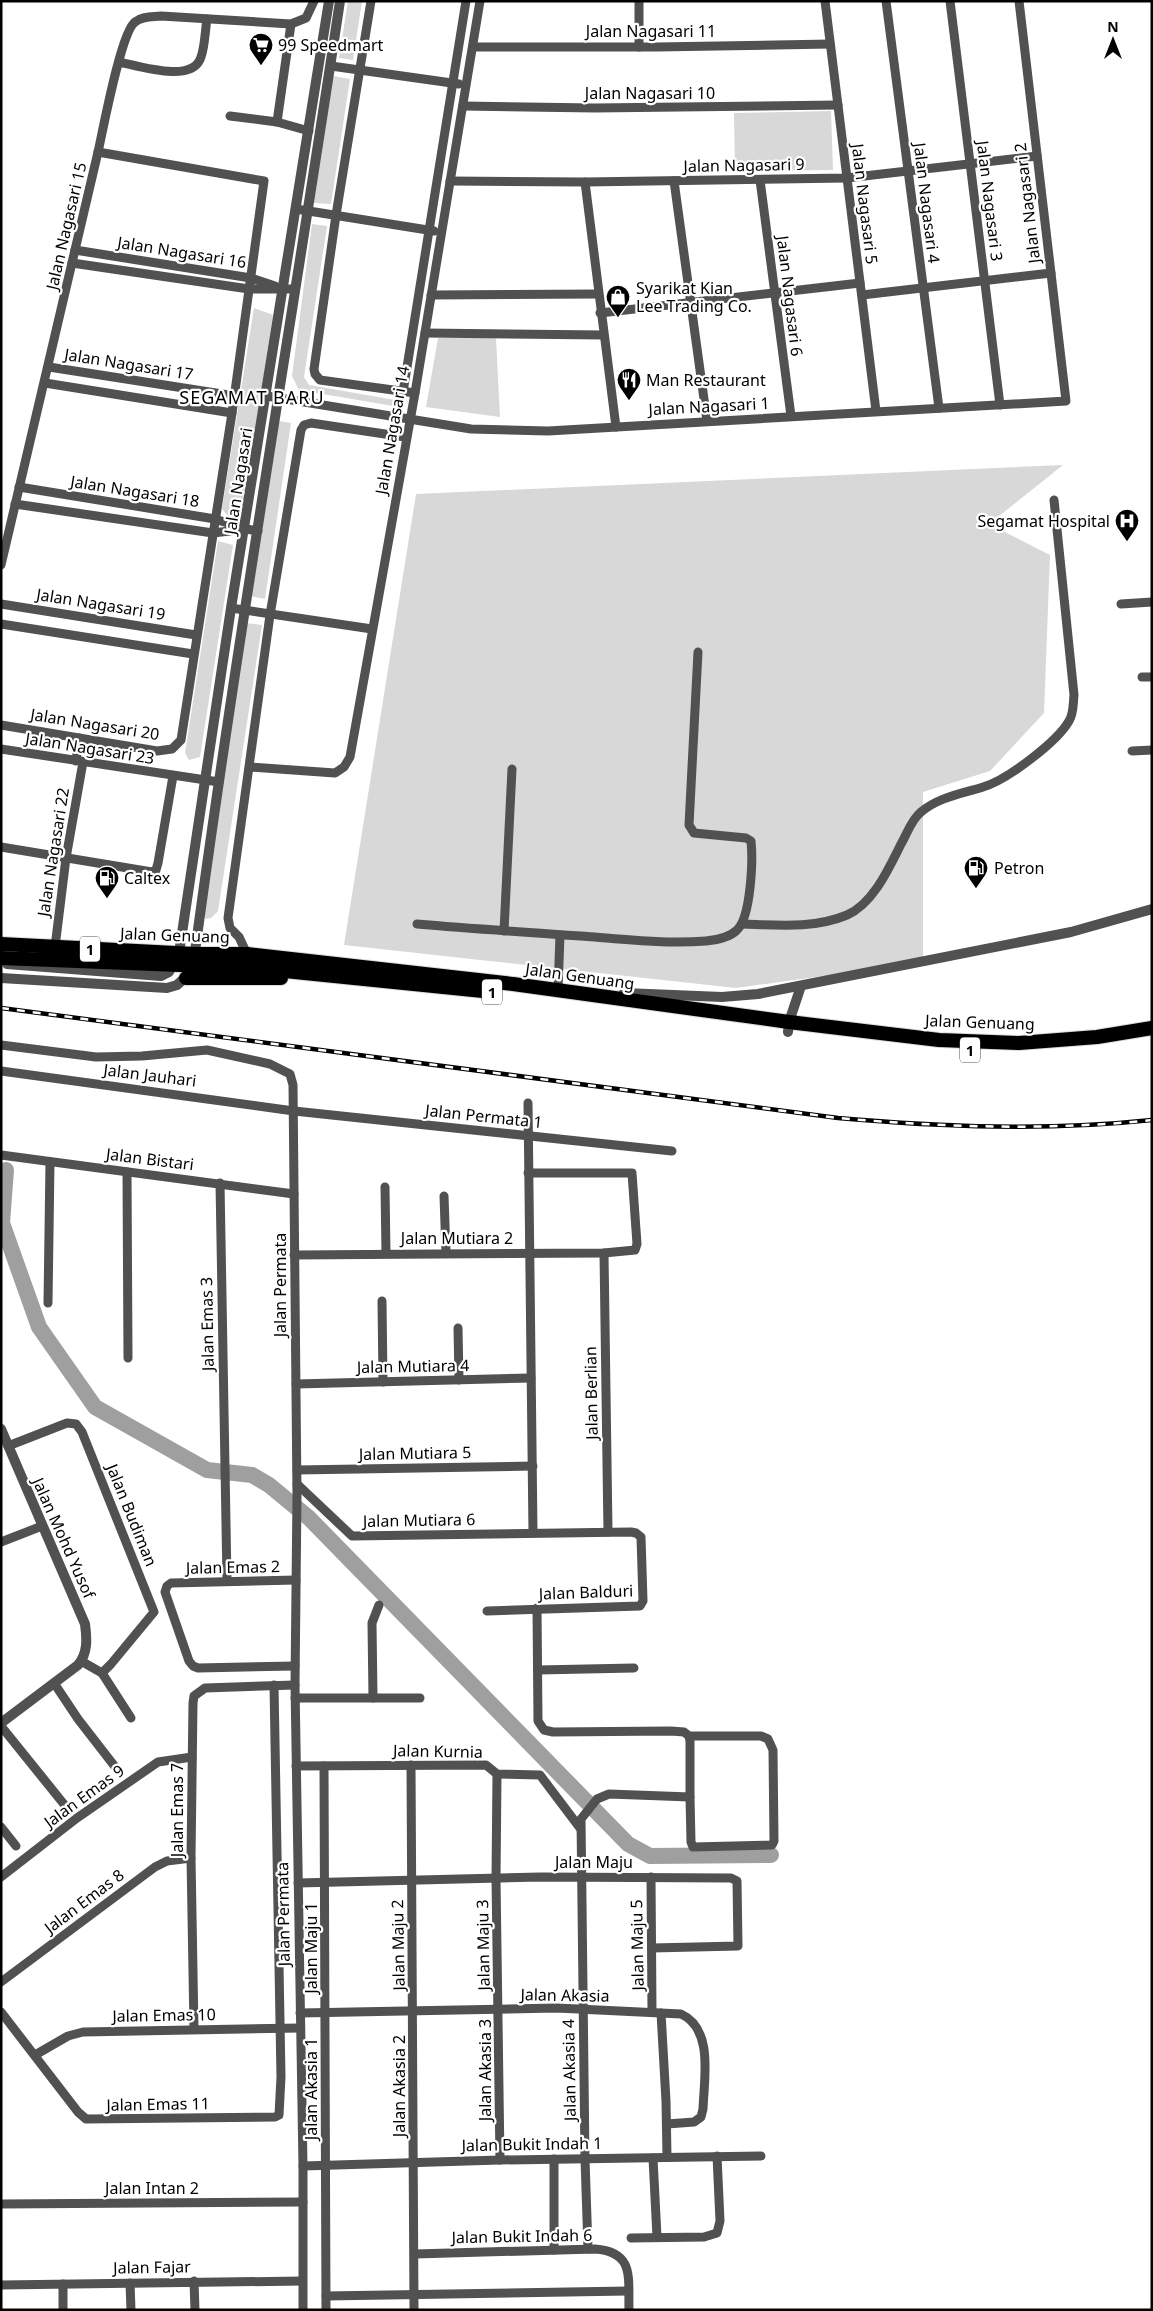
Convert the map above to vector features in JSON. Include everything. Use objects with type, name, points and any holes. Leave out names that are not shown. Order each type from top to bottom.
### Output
[{"type":"highway","name":"Jalan Genuang","points":[[1,944],[194,960],[263,969],[565,999],[940,1048],[978,1050],[1060,1049],[1152,1037]]},
{"type":"highway","name":"Jalan Genuang","points":[[194,960],[247,954],[558,990],[789,1027],[939,1040],[1019,1043],[1097,1037],[1152,1028]]},
{"type":"highway","name":"Jalan Genuang","points":[[1,958],[177,959]]},
{"type":"highway","points":[[186,978],[359,978]]},
{"type":"street","points":[[98,152],[129,28],[139,19],[161,16],[291,24],[306,18],[314,1]]},
{"type":"street","name":"Jalan Nagasari","points":[[177,959],[231,608],[246,529],[329,1]]},
{"type":"street","name":"Jalan Nagasari","points":[[194,960],[244,610],[258,531],[340,1]]},
{"type":"street","points":[[371,1],[336,215],[314,374],[320,380],[414,393]]},
{"type":"street","name":"Jalan Nagasari 14","points":[[403,392],[466,1]]},
{"type":"street","name":"Jalan Nagasari 14","points":[[250,767],[335,774],[344,767],[350,756],[405,436],[425,333],[480,1]]},
{"type":"street","points":[[639,1],[639,47]]},
{"type":"street","name":"Jalan Nagasari 5","points":[[825,1],[876,412]]},
{"type":"street","name":"Jalan Nagasari 4","points":[[886,1],[939,408]]},
{"type":"street","name":"Jalan Nagasari 3","points":[[950,1],[1000,404]]},
{"type":"street","name":"Jalan Nagasari 2","points":[[1019,1],[1066,401]]},
{"type":"street","points":[[119,62],[165,71],[190,70],[196,66],[201,58],[207,19]]},
{"type":"street","points":[[277,122],[291,24]]},
{"type":"street","name":"Jalan Nagasari 11","points":[[473,47],[830,44]]},
{"type":"street","points":[[331,66],[466,85]]},
{"type":"street","name":"Jalan Nagasari 10","points":[[463,106],[726,107],[838,105]]},
{"type":"street","points":[[230,116],[277,122],[308,131]]},
{"type":"street","name":"Jalan Nagasari 15","points":[[1,565],[98,152],[264,181],[251,278]]},
{"type":"street","name":"Jalan Nagasari 9","points":[[450,181],[584,182],[847,178],[1037,156]]},
{"type":"street","name":"Jalan Nagasari 6","points":[[760,180],[791,416]]},
{"type":"street","points":[[674,181],[706,421]]},
{"type":"street","points":[[584,182],[616,427]]},
{"type":"street","points":[[296,209],[442,232]]},
{"type":"street","name":"Jalan Nagasari 16","points":[[75,250],[251,278],[283,288]]},
{"type":"street","points":[[72,263],[249,289],[294,289]]},
{"type":"street","points":[[862,295],[923,286],[1051,273]]},
{"type":"street","points":[[1,624],[193,654],[214,533],[251,278]]},
{"type":"street","points":[[600,313],[860,283]]},
{"type":"street","points":[[431,295],[598,294]]},
{"type":"street","points":[[425,333],[603,335]]},
{"type":"street","name":"Jalan Nagasari 17","points":[[49,366],[235,396]]},
{"type":"street","points":[[45,383],[232,413]]},
{"type":"street","name":"Jalan Nagasari 1","points":[[267,396],[408,420],[497,431],[616,427],[1066,401]]},
{"type":"street","points":[[247,954],[239,937],[230,928],[228,918],[270,615],[300,434],[304,424],[311,422],[405,436]]},
{"type":"street","name":"Jalan Nagasari 18","points":[[19,488],[216,519],[246,529]]},
{"type":"street","points":[[742,924],[792,926],[826,922],[848,915],[866,900],[886,874],[910,825],[919,814],[937,801],[1002,780],[1034,756],[1069,721],[1074,695],[1054,500]]},
{"type":"street","points":[[16,504],[214,533],[246,529],[258,531]]},
{"type":"street","points":[[1121,604],[1152,602]]},
{"type":"street","name":"Jalan Nagasari 19","points":[[1,604],[196,635]]},
{"type":"street","points":[[231,608],[372,629]]},
{"type":"street","points":[[417,924],[560,935],[703,941],[728,936],[738,929],[742,924],[747,903],[752,860],[751,841],[746,838],[701,835],[694,832],[690,826],[698,652]]},
{"type":"street","name":"Jalan Nagasari 20","points":[[1,725],[157,750],[172,749],[181,740],[193,654]]},
{"type":"street","name":"Jalan Nagasari 22","points":[[55,947],[79,762],[79,738]]},
{"type":"street","name":"Jalan Nagasari 23","points":[[1,749],[219,782]]},
{"type":"street","points":[[1132,751],[1152,750]]},
{"type":"street","points":[[504,931],[512,769]]},
{"type":"street","name":"Jalan Nagasari 23","points":[[66,858],[147,872],[156,870],[173,776]]},
{"type":"street","points":[[1,847],[66,858]]},
{"type":"street","points":[[560,935],[558,990],[722,997],[758,994],[801,986],[1071,932],[1152,909]]},
{"type":"street","points":[[1,964],[157,976],[165,975],[177,959]]},
{"type":"street","points":[[1,978],[162,988],[173,987],[186,978],[194,960]]},
{"type":"street","points":[[789,1027],[801,986]]},
{"type":"street","name":"Jalan Permata","points":[[1,1045],[96,1057],[142,1056],[207,1050],[270,1064],[290,1074],[293,1085],[297,1470],[295,1698],[303,2166],[303,2310]]},
{"type":"street","name":"Jalan Jauhari","points":[[1,1072],[294,1111]]},
{"type":"street","points":[[528,1103],[533,1533]]},
{"type":"street","name":"Jalan Permata 1","points":[[294,1111],[672,1152]]},
{"type":"street","name":"Jalan Bistari","points":[[1,1155],[294,1194]]},
{"type":"street","points":[[48,1303],[50,1162]]},
{"type":"street","points":[[127,1172],[128,1358]]},
{"type":"street","points":[[528,1174],[632,1173],[636,1247],[632,1251],[604,1253],[529,1252]]},
{"type":"street","name":"Jalan Emas 3","points":[[220,1183],[227,1581]]},
{"type":"street","points":[[385,1188],[386,1253]]},
{"type":"street","points":[[444,1196],[446,1253]]},
{"type":"street","name":"Jalan Mutiara 2","points":[[294,1256],[529,1252]]},
{"type":"street","name":"Jalan Berlian","points":[[604,1253],[608,1532]]},
{"type":"street","points":[[382,1301],[384,1382]]},
{"type":"street","points":[[458,1328],[459,1380]]},
{"type":"street","name":"Jalan Mutiara 4","points":[[296,1384],[531,1378]]},
{"type":"street","name":"Jalan Budiman","points":[[8,1446],[67,1423],[76,1424],[82,1432],[154,1612],[112,1664],[102,1673]]},
{"type":"street","name":"Jalan Mohd Yusof","points":[[1,1429],[84,1624],[86,1644],[81,1661]]},
{"type":"street","name":"Jalan Mutiara 5","points":[[297,1470],[533,1466]]},
{"type":"street","name":"Jalan Mutiara 6","points":[[297,1484],[352,1536],[608,1532]]},
{"type":"street","points":[[1,1542],[42,1526]]},
{"type":"street","name":"Jalan Balduri","points":[[487,1611],[642,1605],[641,1537],[631,1532],[608,1532]]},
{"type":"street","name":"Jalan Emas 2","points":[[295,1666],[198,1668],[193,1666],[165,1592],[167,1586],[171,1583],[296,1580]]},
{"type":"street","points":[[373,1698],[372,1624],[379,1605]]},
{"type":"street","points":[[537,1608],[538,1721],[541,1727],[548,1732],[653,1730],[684,1732],[689,1736],[761,1736],[768,1739],[773,1750],[772,1845],[693,1847],[690,1842],[689,1736]]},
{"type":"street","points":[[68,1808],[1,1724],[81,1661],[102,1673],[131,1718]]},
{"type":"street","points":[[538,1670],[634,1668]]},
{"type":"street","points":[[54,1683],[116,1768]]},
{"type":"street","points":[[274,1685],[279,2028]]},
{"type":"street","name":"Jalan Emas 7","points":[[194,2029],[191,1858],[194,1696],[201,1689],[295,1685]]},
{"type":"street","points":[[295,1698],[420,1698]]},
{"type":"street","name":"Jalan Emas 9","points":[[1,1877],[77,1818],[158,1762],[192,1757]]},
{"type":"street","name":"Jalan Maju 2","points":[[410,1765],[414,2011]]},
{"type":"street","name":"Jalan Kurnia","points":[[296,1766],[486,1765],[497,1774],[540,1775],[580,1828]]},
{"type":"street","name":"Jalan Maju 1","points":[[324,1766],[326,2013]]},
{"type":"street","name":"Jalan Maju 3","points":[[497,1774],[496,1878],[499,2011]]},
{"type":"street","points":[[580,1828],[581,1819],[597,1799],[614,1794],[690,1797]]},
{"type":"street","points":[[1,1827],[16,1846]]},
{"type":"street","name":"Jalan Akasia 4","points":[[580,1828],[588,2249]]},
{"type":"street","name":"Jalan Emas 8","points":[[1,1982],[155,1867],[168,1861],[191,1858]]},
{"type":"street","name":"Jalan Maju","points":[[298,1883],[582,1877],[734,1878],[738,1884],[739,1943],[735,1947],[652,1948]]},
{"type":"street","name":"Jalan Maju 5","points":[[651,1878],[652,1948],[667,2124],[667,2157]]},
{"type":"street","name":"Jalan Akasia","points":[[300,2013],[499,2011],[557,2008],[681,2014],[691,2019],[700,2033],[704,2054],[701,2117],[694,2122],[667,2124]]},
{"type":"street","name":"Jalan Akasia 2","points":[[414,2011],[416,2254],[414,2310]]},
{"type":"street","name":"Jalan Akasia 3","points":[[499,2011],[500,2160]]},
{"type":"street","name":"Jalan Emas 11","points":[[1,2012],[78,2112],[86,2119],[275,2117],[279,2115],[281,2104],[279,2028]]},
{"type":"street","name":"Jalan Akasia 1","points":[[326,2013],[326,2310]]},
{"type":"street","name":"Jalan Emas 10","points":[[36,2055],[75,2033],[300,2028]]},
{"type":"street","points":[[631,2238],[712,2236],[719,2228],[718,2156]]},
{"type":"street","name":"Jalan Bukit Indah 1","points":[[303,2166],[500,2160],[761,2156]]},
{"type":"street","points":[[653,2158],[657,2238]]},
{"type":"street","points":[[554,2159],[554,2250]]},
{"type":"street","name":"Jalan Intan 2","points":[[1,2204],[303,2202]]},
{"type":"street","name":"Jalan Bukit Indah 6","points":[[416,2254],[588,2249],[609,2251],[621,2257],[626,2264],[628,2292]]},
{"type":"street","name":"Jalan Fajar","points":[[1,2285],[302,2280]]},
{"type":"street","points":[[194,2281],[195,2310]]},
{"type":"street","points":[[130,2283],[131,2310]]},
{"type":"street","points":[[63,2284],[63,2310]]},
{"type":"street","points":[[326,2296],[628,2292],[628,2310]]},
{"type":"shaded area","points":[[348,1],[362,1],[353,60],[339,58]]},
{"type":"shaded area","points":[[332,76],[350,79],[331,204],[314,203]]},
{"type":"shaded area","points":[[831,111],[833,170],[735,171],[734,113]]},
{"type":"shaded area","points":[[312,224],[327,226],[304,377],[309,385],[401,401],[399,407],[299,390],[292,376]]},
{"type":"shaded area","points":[[254,308],[273,315],[243,508],[230,518],[222,509]]},
{"type":"shaded area","points":[[438,338],[496,338],[500,417],[426,407]]},
{"type":"shaded area","points":[[278,421],[291,423],[265,599],[250,596]]},
{"type":"shaded area","points":[[1063,465],[989,524],[1050,555],[1044,713],[990,771],[923,792],[923,962],[736,988],[344,945],[416,494]]},
{"type":"shaded area","points":[[218,541],[233,545],[200,757],[189,760],[185,753]]},
{"type":"shaded area","points":[[246,623],[262,625],[218,911],[211,918],[206,919],[203,914]]},
{"type":"waterway","points":[[6,1170],[2,1223],[39,1327],[95,1407],[207,1470],[252,1475],[269,1485],[309,1518],[628,1844],[650,1856],[771,1855]]},
{"type":"railway","points":[[1,1008],[838,1118],[916,1124],[1034,1127],[1152,1120]]},
{"type":"place","name":"99 Speedmart","points":[[261,66]]},
{"type":"place","name":"Syarikat Kian Lee Trading Co.","points":[[618,318]]},
{"type":"place","name":"Man Restaurant","points":[[629,401]]},
{"type":"place","name":"Segamat Hospital","points":[[1127,542]]},
{"type":"place","name":"Petron","points":[[976,889]]},
{"type":"place","name":"Caltex","points":[[107,899]]},
{"type":"district","name":"SEGAMAT BARU","points":[[252,397]]}]
